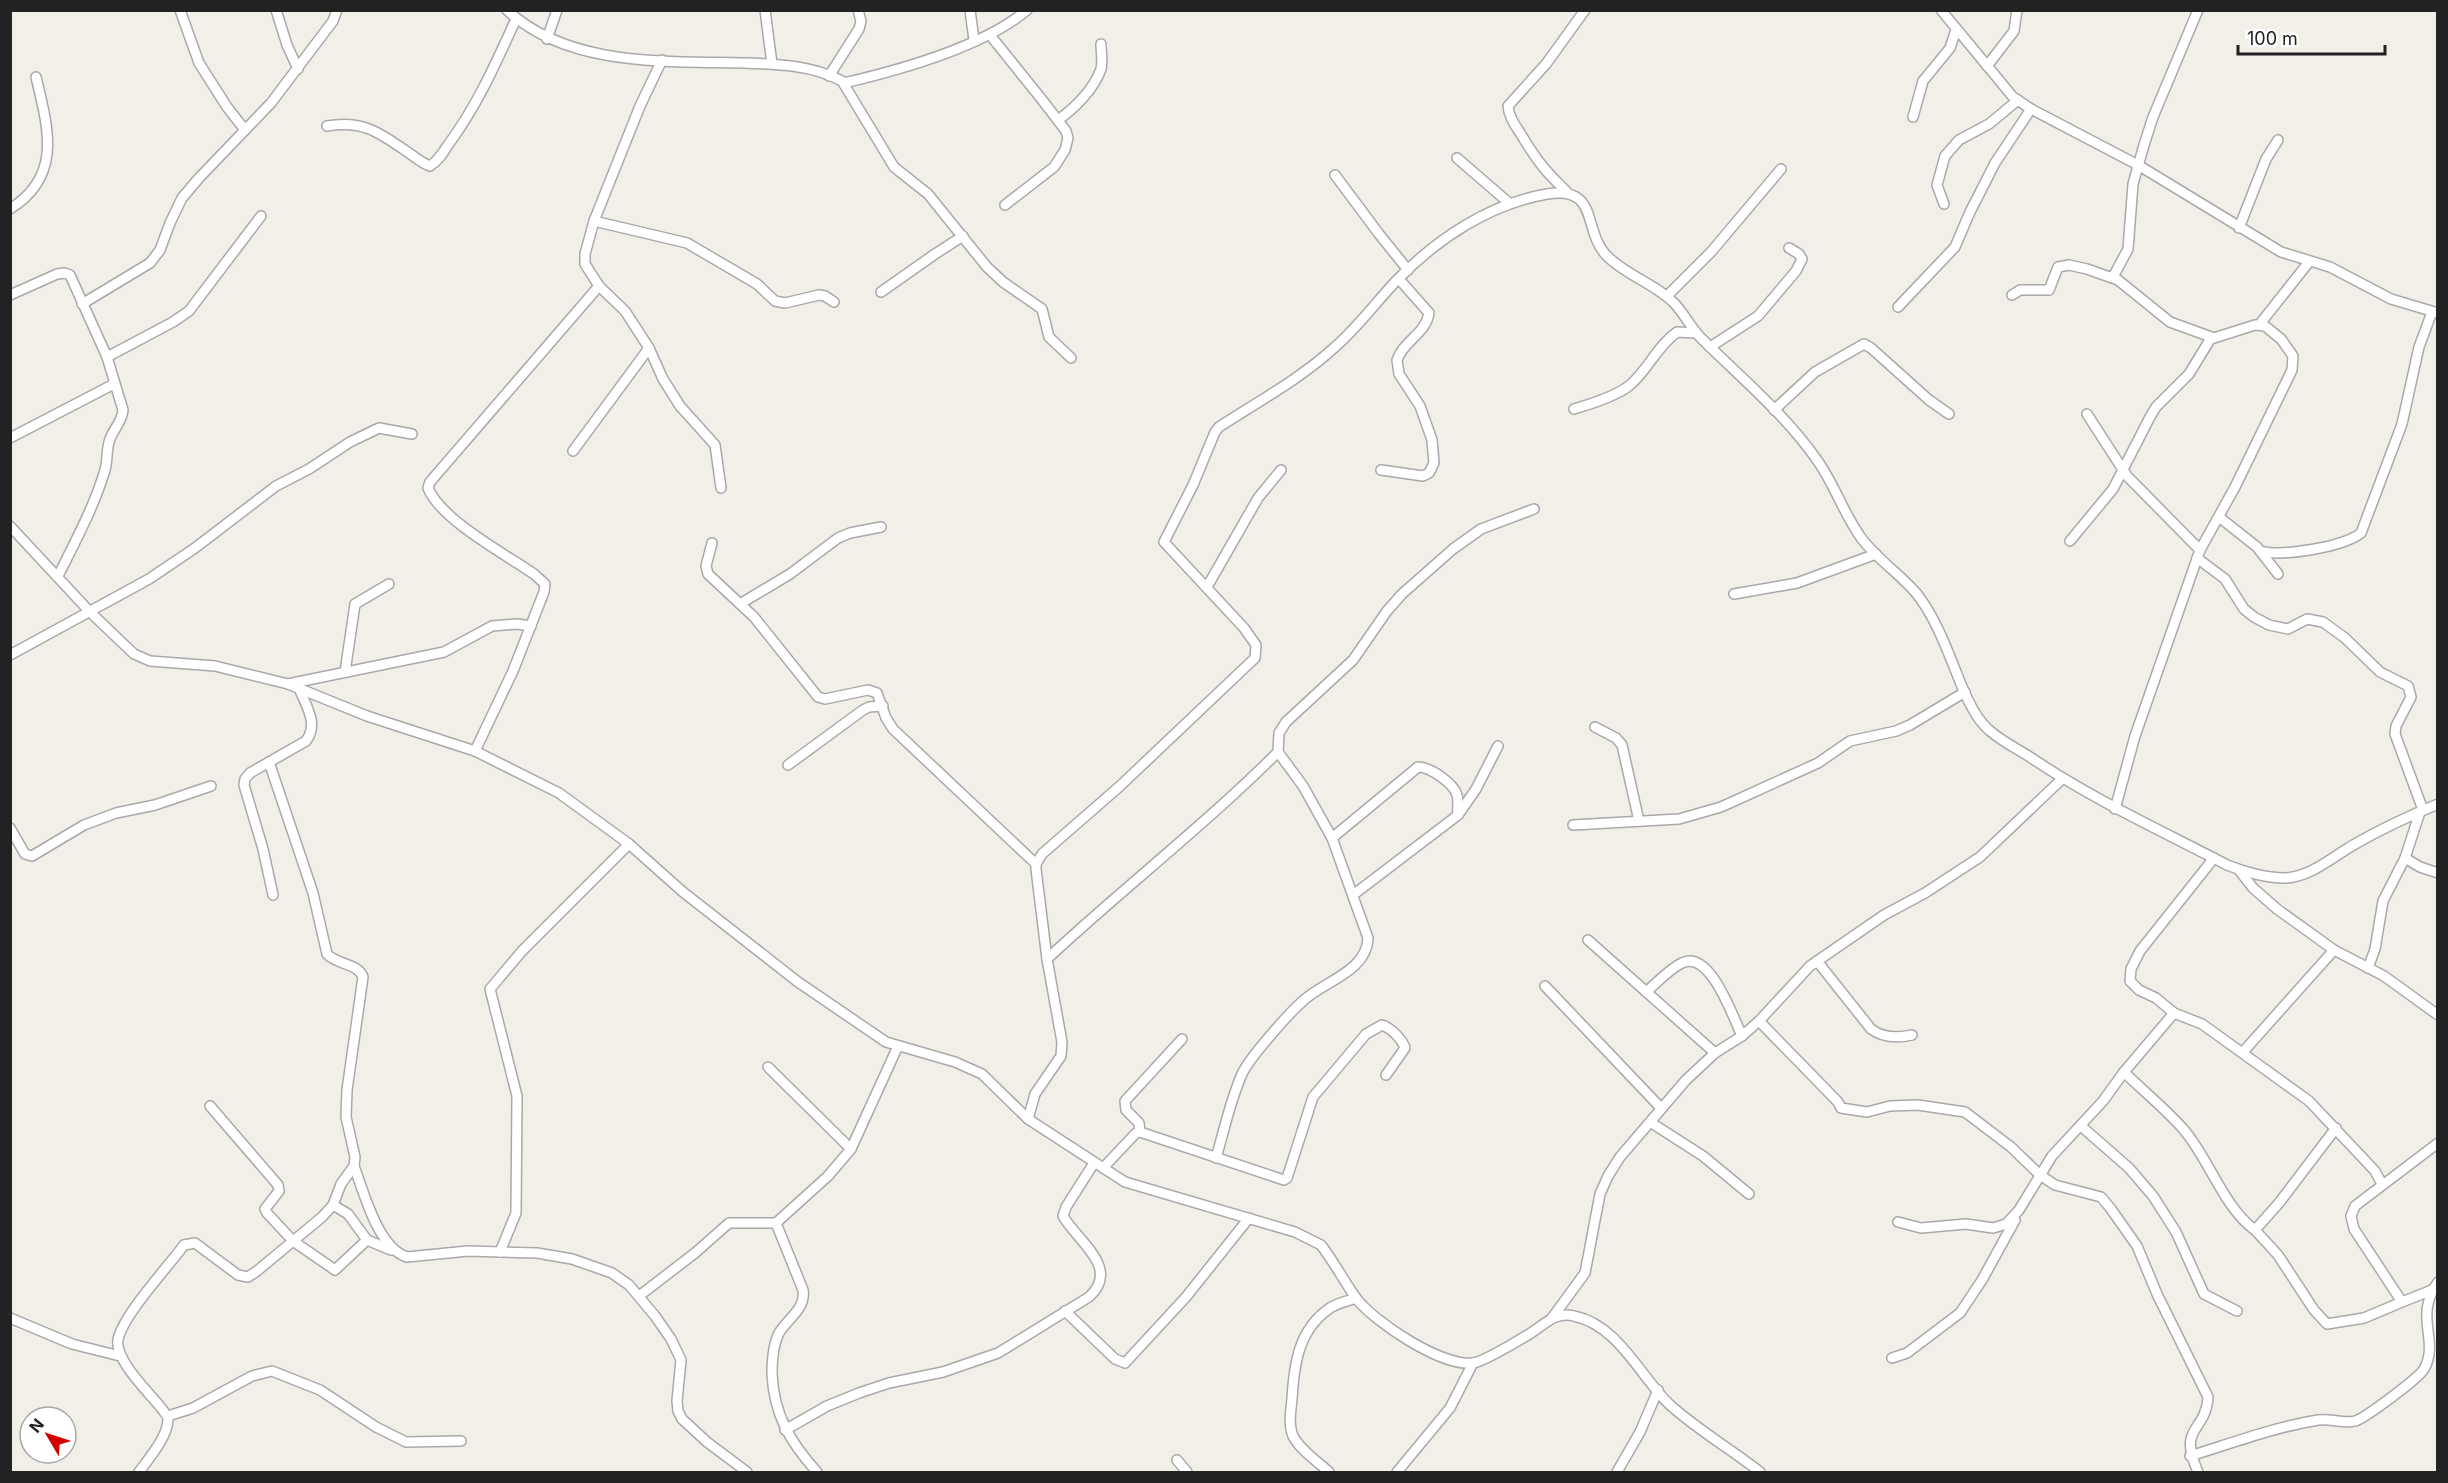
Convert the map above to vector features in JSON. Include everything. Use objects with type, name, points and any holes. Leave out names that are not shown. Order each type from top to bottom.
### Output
[{"type":"street","points":[[180,10],[199,63],[226,107],[245,130]]},
{"type":"street","points":[[276,10],[287,45],[298,69]]},
{"type":"street","points":[[82,304],[150,263],[160,250],[182,198],[271,103],[333,21],[337,10]]},
{"type":"street","points":[[507,10],[516,19],[547,39],[597,55],[794,66],[844,83],[894,166],[928,194],[963,236],[973,252],[1003,282],[1042,309],[1049,337],[1071,358]]},
{"type":"street","points":[[547,39],[557,10]]},
{"type":"street","points":[[765,10],[772,64]]},
{"type":"street","points":[[829,76],[859,29],[861,21],[858,10]]},
{"type":"street","points":[[970,10],[974,40]]},
{"type":"street","points":[[844,83],[893,71],[990,35],[1006,27],[1027,10]]},
{"type":"street","points":[[1585,10],[1552,56],[1508,106],[1510,117],[1544,171],[1567,192],[1580,200],[1587,210],[1596,239],[1606,255],[1617,266],[1667,296],[1680,309],[1696,333],[1774,410],[1819,462],[1863,540],[1924,604],[1974,711],[1989,731],[2062,779],[2115,809],[2239,870],[2275,877],[2295,876],[2309,871],[2354,844],[2438,804]]},
{"type":"street","points":[[1987,66],[2014,31],[2017,10]]},
{"type":"street","points":[[2113,277],[2127,249],[2133,184],[2153,117],[2198,10]]},
{"type":"street","points":[[1944,12],[1956,30],[1987,66],[2018,100],[2031,109],[2138,165],[2281,252],[2330,267],[2391,299],[2435,312],[2419,346],[2402,424],[2361,533],[2349,539],[2289,554],[2260,551]]},
{"type":"street","points":[[327,126],[360,125],[382,134],[430,166],[436,163],[480,96],[516,19]]},
{"type":"street","points":[[1913,117],[1923,81],[1950,48],[1956,30]]},
{"type":"street","points":[[990,35],[1058,120],[1068,138],[1060,159],[1047,173],[1005,204]]},
{"type":"street","points":[[1058,120],[1077,104],[1098,74],[1102,62],[1101,45]]},
{"type":"street","points":[[662,60],[640,106],[594,221],[585,254],[585,264],[599,286],[625,310],[650,348],[663,379],[680,406],[714,445],[721,488]]},
{"type":"street","points":[[10,209],[34,188],[48,160],[49,143],[36,77]]},
{"type":"street","points":[[1944,204],[1936,185],[1945,156],[1959,140],[1983,128],[2018,100]]},
{"type":"street","points":[[1898,307],[1955,247],[1983,184],[2031,109]]},
{"type":"street","points":[[2239,228],[2266,159],[2278,140]]},
{"type":"street","points":[[1457,158],[1509,203]]},
{"type":"street","points":[[1667,296],[1711,252],[1781,169]]},
{"type":"street","points":[[1335,175],[1371,225],[1408,270]]},
{"type":"street","points":[[1028,1119],[1035,1094],[1061,1056],[1062,1042],[1047,959],[1036,864],[1042,854],[1120,786],[1255,658],[1256,645],[1244,628],[1164,543],[1193,485],[1215,432],[1311,368],[1338,345],[1408,270],[1470,222],[1509,203],[1567,192]]},
{"type":"street","points":[[107,357],[173,322],[189,310],[261,216]]},
{"type":"street","points":[[594,221],[687,243],[757,284],[775,301],[785,303],[819,295],[834,302]]},
{"type":"street","points":[[881,292],[963,236]]},
{"type":"street","points":[[1710,347],[1758,316],[1796,271],[1802,259],[1789,248]]},
{"type":"street","points":[[2259,325],[2309,262]]},
{"type":"street","points":[[2012,295],[2020,290],[2049,290],[2056,268],[2069,265],[2113,277],[2170,322],[2211,338],[2222,337],[2259,325],[2270,328],[2293,356],[2293,366],[2219,517],[2198,554],[2135,736],[2115,809]]},
{"type":"street","points":[[10,295],[50,277],[65,273],[70,275],[107,357],[123,410],[122,418],[110,438],[105,469],[58,576]]},
{"type":"street","points":[[1381,470],[1423,476],[1427,475],[1434,463],[1432,440],[1428,428],[1415,395],[1399,374],[1396,360],[1402,350],[1425,327],[1428,313],[1399,279]]},
{"type":"street","points":[[475,751],[513,671],[544,592],[545,584],[452,518],[431,495],[428,488],[430,482],[599,286]]},
{"type":"street","points":[[1574,409],[1595,403],[1629,386],[1662,345],[1677,332],[1696,333]]},
{"type":"street","points":[[2070,541],[2110,495],[2156,407],[2189,374],[2211,338]]},
{"type":"street","points":[[1774,410],[1815,372],[1864,344],[1929,400],[1949,414]]},
{"type":"street","points":[[573,451],[650,348]]},
{"type":"street","points":[[10,438],[114,384]]},
{"type":"street","points":[[2087,414],[2122,471],[2198,554],[2225,579],[2244,609],[2269,625],[2288,629],[2307,619],[2317,620],[2345,638],[2380,672],[2408,686],[2411,698],[2396,726],[2395,734],[2421,811],[2405,858],[2383,901],[2375,949],[2368,968]]},
{"type":"street","points":[[10,655],[149,579],[195,548],[276,486],[309,469],[359,437],[379,428],[412,435]]},
{"type":"street","points":[[1207,587],[1258,498],[1281,470]]},
{"type":"street","points":[[1216,1158],[1236,1088],[1252,1059],[1304,1000],[1344,974],[1364,955],[1368,938],[1332,838],[1303,786],[1278,752],[1279,733],[1286,722],[1353,660],[1382,617],[1402,594],[1453,549],[1481,529],[1534,509]]},
{"type":"street","points":[[2219,517],[2260,551],[2278,574]]},
{"type":"street","points":[[10,526],[90,612],[134,654],[150,661],[215,666],[288,684],[367,716],[475,751],[559,792],[629,844],[683,892],[798,982],[866,1030],[886,1042],[955,1062],[982,1074],[1028,1119],[1125,1182],[1295,1232],[1321,1245],[1356,1298],[1370,1313],[1413,1344],[1449,1359],[1473,1363],[1531,1334],[1552,1318],[1562,1314],[1594,1323],[1626,1351],[1669,1404],[1760,1473]]},
{"type":"street","points":[[740,604],[790,574],[838,538],[850,533],[881,527]]},
{"type":"street","points":[[712,543],[706,566],[708,574],[754,617],[822,699],[873,691],[880,697],[886,718],[903,740],[1036,864]]},
{"type":"street","points":[[1734,594],[1756,592],[1797,583],[1876,554]]},
{"type":"street","points":[[345,672],[355,604],[389,584]]},
{"type":"street","points":[[288,684],[444,652],[492,626],[517,624],[531,626]]},
{"type":"street","points":[[273,895],[263,849],[244,785],[245,778],[250,773],[306,741],[312,734],[313,724],[299,688]]},
{"type":"street","points":[[1573,825],[1679,819],[1721,807],[1818,763],[1850,741],[1896,731],[1910,725],[1965,692]]},
{"type":"street","points":[[788,765],[863,710],[883,706]]},
{"type":"street","points":[[1595,727],[1616,738],[1622,745],[1639,821]]},
{"type":"street","points":[[1353,895],[1458,815],[1476,789],[1498,746]]},
{"type":"street","points":[[1047,959],[1278,752]]},
{"type":"street","points":[[269,762],[313,893],[327,954],[333,960],[359,969],[363,977],[346,1117],[355,1157],[354,1166],[378,1226],[387,1245],[393,1251]]},
{"type":"street","points":[[1332,838],[1418,767],[1428,769],[1454,788],[1458,798],[1458,815]]},
{"type":"street","points":[[1552,1318],[1585,1273],[1600,1194],[1608,1176],[1620,1157],[1686,1080],[1715,1053],[1759,1022],[1817,961],[1884,915],[1980,857],[2062,779]]},
{"type":"street","points":[[10,828],[25,854],[32,856],[84,825],[116,813],[155,805],[210,786]]},
{"type":"street","points":[[500,1252],[516,1213],[517,1096],[490,989],[522,951],[629,844]]},
{"type":"street","points":[[2214,858],[2140,951],[2129,977],[2133,985],[2156,998],[2174,1013],[2202,1024],[2309,1101],[2375,1171],[2382,1184]]},
{"type":"street","points":[[2405,858],[2420,867],[2438,873]]},
{"type":"street","points":[[2239,870],[2253,888],[2277,909],[2334,950],[2384,976],[2438,1015]]},
{"type":"street","points":[[1588,940],[1715,1053]]},
{"type":"street","points":[[2243,1052],[2334,950]]},
{"type":"street","points":[[1646,992],[1682,963],[1690,960],[1702,964],[1711,973],[1742,1036]]},
{"type":"street","points":[[1817,961],[1871,1029],[1881,1034],[1900,1038],[1912,1035]]},
{"type":"street","points":[[1545,986],[1661,1108]]},
{"type":"street","points":[[1892,1358],[1907,1353],[1960,1312],[1982,1280],[2019,1210],[2052,1156],[2103,1101],[2124,1072],[2174,1013]]},
{"type":"street","points":[[1759,1022],[1838,1102],[1841,1108],[1867,1112],[1890,1106],[1918,1106],[1965,1112],[2011,1147],[2040,1175],[2060,1188],[2101,1197],[2137,1246],[2157,1294],[2208,1397],[2208,1407],[2189,1444],[2190,1456],[2198,1473]]},
{"type":"street","points":[[785,1430],[827,1406],[860,1393],[890,1383],[943,1372],[998,1353],[1098,1288],[1102,1277],[1095,1256],[1063,1216],[1066,1207],[1098,1166],[1136,1134],[1140,1132],[1284,1180],[1293,1161],[1313,1097],[1366,1034],[1382,1025],[1388,1027],[1405,1048],[1386,1076]]},
{"type":"street","points":[[1140,1132],[1139,1123],[1126,1110],[1125,1101],[1182,1039]]},
{"type":"street","points":[[639,1296],[695,1253],[729,1223],[737,1221],[776,1223],[820,1184],[851,1149],[898,1046]]},
{"type":"street","points":[[768,1067],[851,1149]]},
{"type":"street","points":[[2124,1072],[2184,1130],[2234,1211],[2278,1255],[2314,1310],[2327,1324],[2364,1318],[2435,1286]]},
{"type":"street","points":[[210,1106],[278,1185],[279,1191],[265,1209],[293,1241],[335,1270],[367,1240]]},
{"type":"street","points":[[1650,1122],[1703,1156],[1749,1194]]},
{"type":"street","points":[[2081,1126],[2129,1168],[2153,1196],[2176,1232],[2204,1294],[2237,1311]]},
{"type":"street","points":[[2254,1230],[2279,1203],[2336,1128]]},
{"type":"street","points":[[2402,1302],[2354,1229],[2351,1216],[2355,1206],[2438,1143]]},
{"type":"street","points":[[139,1473],[159,1442],[168,1416],[146,1394],[120,1356],[118,1341],[126,1322],[184,1245],[195,1243],[238,1275],[248,1277],[257,1271],[322,1218],[333,1205],[341,1184],[354,1166]]},
{"type":"street","points":[[333,1205],[348,1214],[367,1240],[407,1257],[468,1251],[537,1253],[572,1259],[612,1273],[629,1285],[639,1296],[671,1340],[681,1360],[677,1401],[682,1419],[747,1473]]},
{"type":"street","points":[[1898,1222],[1921,1228],[1966,1224],[1993,1228],[2006,1224],[2019,1210]]},
{"type":"street","points":[[1065,1311],[1115,1359],[1125,1363],[1194,1288],[1249,1218]]},
{"type":"street","points":[[776,1223],[804,1290],[805,1299],[780,1332],[774,1346],[772,1368],[774,1399],[785,1430],[817,1473]]},
{"type":"street","points":[[2190,1456],[2321,1419],[2354,1422],[2367,1417],[2380,1404],[2413,1382],[2428,1362],[2427,1300],[2435,1286]]},
{"type":"street","points":[[1329,1473],[1294,1437],[1291,1425],[1293,1371],[1304,1337],[1316,1320],[1331,1306],[1356,1298]]},
{"type":"street","points":[[10,1318],[72,1344],[120,1356]]},
{"type":"street","points":[[1397,1473],[1450,1408],[1473,1363]]},
{"type":"street","points":[[168,1416],[193,1408],[252,1376],[272,1371],[320,1390],[376,1427],[406,1442],[461,1441]]},
{"type":"street","points":[[1617,1473],[1640,1432],[1658,1390]]},
{"type":"street","points":[[1177,1460],[1187,1473]]}]
